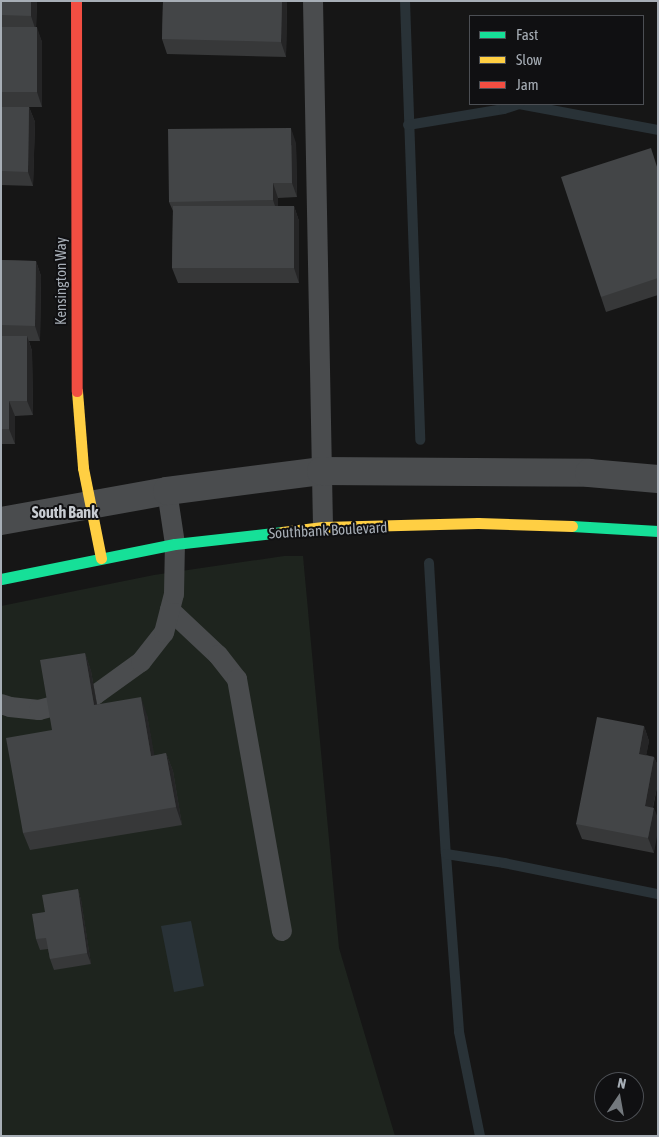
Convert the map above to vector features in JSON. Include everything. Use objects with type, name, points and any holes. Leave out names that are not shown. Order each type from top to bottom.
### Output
[{"type":"street","name":"Kensington Way","points":[[76,1],[76,390],[83,468],[101,558]]},
{"type":"street","points":[[1,521],[90,504],[321,471],[588,473],[658,479]]},
{"type":"street","name":"Southbank Boulevard","points":[[1,579],[175,544],[323,527],[478,523],[617,527],[658,531]]},
{"type":"lane","points":[[313,1],[323,527]]},
{"type":"lane","points":[[1,704],[10,707],[40,710],[101,692],[141,662],[164,633],[174,594],[175,544],[167,492]]},
{"type":"lane","points":[[170,610],[218,655],[237,679],[282,931]]},
{"type":"shaded area","points":[[284,556],[303,556],[339,948],[395,1136],[1,1136],[1,606],[154,575]]},
{"type":"shaded area","points":[[191,921],[204,986],[174,992],[161,926]]},
{"type":"building","points":[[1,1],[31,1],[31,16],[1,15]]},
{"type":"building","points":[[163,1],[282,1],[281,42],[162,39]]},
{"type":"building","points":[[1,27],[37,27],[37,92],[1,92]]},
{"type":"building","points":[[1,107],[29,107],[28,172],[1,171]]},
{"type":"building","points":[[291,128],[292,183],[273,183],[273,200],[169,202],[168,129]]},
{"type":"building","points":[[651,148],[658,170],[658,278],[601,297],[561,177]]},
{"type":"building","points":[[173,206],[294,206],[294,268],[172,268]]},
{"type":"building","points":[[1,260],[36,261],[35,326],[1,325]]},
{"type":"building","points":[[1,336],[27,336],[27,401],[9,401],[9,429],[1,429]]},
{"type":"building","points":[[85,653],[94,705],[141,697],[151,756],[166,753],[176,807],[23,833],[6,738],[52,730],[40,660]]},
{"type":"building","points":[[597,717],[644,726],[639,754],[654,757],[645,806],[654,808],[648,838],[576,824]]},
{"type":"building","points":[[78,889],[87,953],[50,959],[46,938],[36,939],[32,914],[45,912],[42,895]]},
{"type":"waterway","points":[[405,1],[420,440]]},
{"type":"waterway","points":[[408,125],[504,109],[516,105]]},
{"type":"waterway","points":[[524,105],[658,130]]},
{"type":"waterway","points":[[429,563],[446,854],[459,1032],[480,1136]]},
{"type":"waterway","points":[[446,854],[504,863],[658,894]]},
{"type":"traffic: fast","points":[[572,526],[658,531]]},
{"type":"traffic: fast","points":[[1,579],[175,544],[282,532]]},
{"type":"traffic: slow","points":[[77,391],[83,468],[101,558]]},
{"type":"traffic: slow","points":[[282,532],[323,527],[478,523],[572,526]]},
{"type":"traffic: jam","points":[[76,1],[77,391]]},
{"type":"district","name":"South Bank","points":[[65,512]]}]
